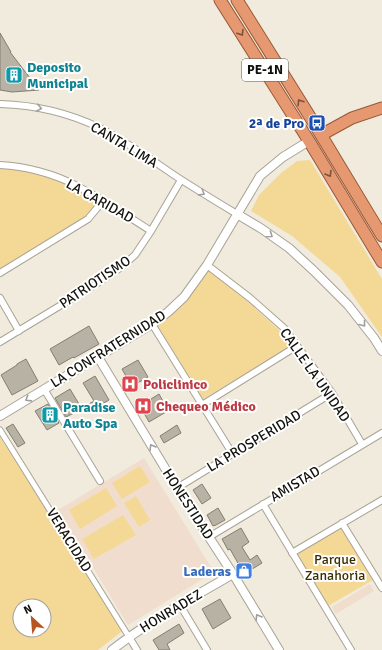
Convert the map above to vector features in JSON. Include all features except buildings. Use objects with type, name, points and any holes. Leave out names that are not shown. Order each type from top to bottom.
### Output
[{"type":"highway","name":"PE-1N","points":[[220,0],[309,141],[382,262]]},
{"type":"highway","name":"PE-1N","points":[[237,0],[382,236]]},
{"type":"highway","points":[[321,135],[352,118],[382,108]]},
{"type":"street","name":"CANTA LIMA","points":[[0,104],[40,108],[61,113],[100,128],[237,214]]},
{"type":"street","name":"LA CONFRATERNIDAD","points":[[1,414],[98,357],[152,324],[168,312],[184,297],[207,265],[260,176],[283,157],[309,141]]},
{"type":"street","name":"LA CARIDAD","points":[[0,165],[9,165],[35,170],[77,185],[151,231]]},
{"type":"street","name":"PATRIOTISMO","points":[[0,342],[120,268],[135,255],[181,180]]},
{"type":"street","points":[[0,273],[88,219],[103,201]]},
{"type":"street","points":[[237,214],[289,248],[314,271],[348,306],[374,338],[382,351]]},
{"type":"street","name":"CALLE LA UNIDAD","points":[[207,265],[250,298],[284,328],[332,393],[362,444]]},
{"type":"street","points":[[0,298],[19,331]]},
{"type":"street","points":[[152,324],[232,454]]},
{"type":"street","points":[[202,405],[297,346]]},
{"type":"street","name":"HONESTIDAD","points":[[98,357],[177,488],[233,574],[279,650]]},
{"type":"street","points":[[44,389],[100,481]]},
{"type":"street","name":"LA PROSPERIDAD","points":[[177,488],[332,393]]},
{"type":"street","name":"VERACIDAD","points":[[0,430],[137,650]]},
{"type":"street","name":"AMISTAD","points":[[209,537],[382,433]]},
{"type":"street","points":[[292,553],[382,500]]},
{"type":"street","points":[[263,504],[352,650]]},
{"type":"street","points":[[342,524],[382,588]]},
{"type":"street","name":"HONRADEZ","points":[[112,650],[129,637],[233,574]]},
{"type":"street","points":[[180,605],[206,650]]},
{"type":"shaded area","points":[[144,458],[214,572],[128,625],[58,510]]},
{"type":"shaded area","points":[[370,584],[374,591],[336,614],[332,607]]},
{"type":"green space","points":[[310,160],[382,279],[382,337],[340,277],[292,236],[251,211],[259,195],[281,173],[297,161]]},
{"type":"green space","points":[[0,168],[38,174],[56,180],[83,192],[98,202],[86,217],[0,269]]},
{"type":"green space","points":[[208,270],[246,300],[293,345],[203,399],[157,325],[179,307],[195,290]]},
{"type":"green space","points":[[0,437],[125,629],[98,650],[0,650]]},
{"type":"green space","points":[[140,466],[150,482],[122,499],[112,483]]},
{"type":"green space","points":[[106,488],[117,506],[80,529],[69,510]]},
{"type":"green space","points":[[136,496],[150,520],[139,527],[124,503]]},
{"type":"green space","points":[[123,515],[136,535],[94,559],[82,539]]},
{"type":"green space","name":"Parque Zanahoria","points":[[342,527],[373,580],[328,606],[296,554]]},
{"type":"place","name":"Deposito Municipal","points":[[14,75]]},
{"type":"place","name":"2ª de Pro","points":[[317,123]]},
{"type":"place","name":"Policlinico","points":[[130,384]]},
{"type":"place","name":"Chequeo Médico","points":[[143,406]]},
{"type":"place","name":"Paradise Auto Spa","points":[[50,415]]},
{"type":"place","name":"Laderas","points":[[244,571]]}]
